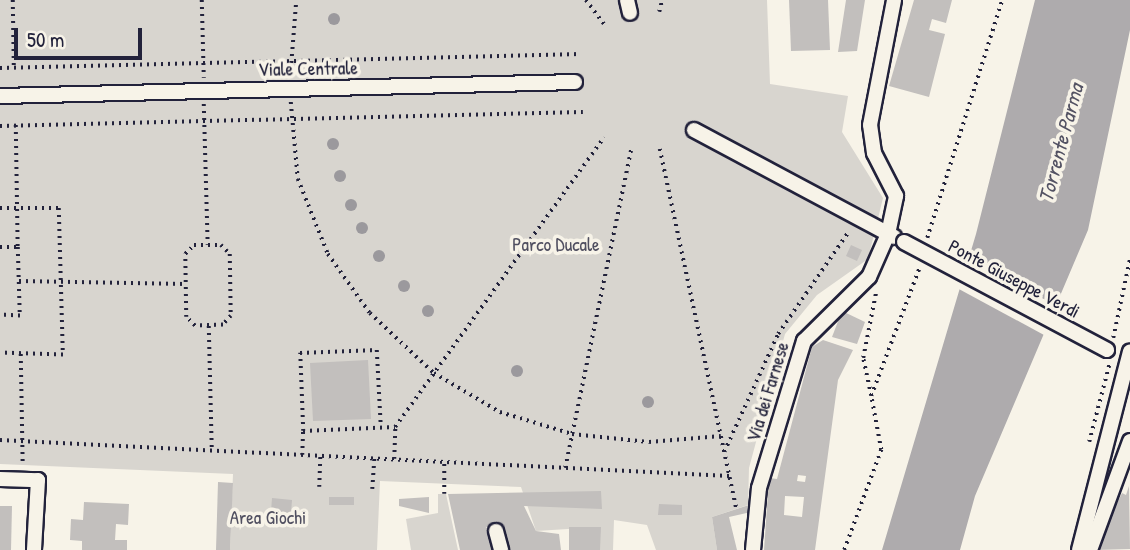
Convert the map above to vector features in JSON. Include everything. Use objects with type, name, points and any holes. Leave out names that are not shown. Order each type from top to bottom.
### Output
[{"type":"street","name":"Via dei Farnese","points":[[753,550],[759,488],[804,341],[869,277],[888,234],[896,196],[874,153],[870,125],[894,0]]},
{"type":"street","name":"Viale Centrale","points":[[0,96],[575,82]]},
{"type":"street","name":"Ponte Giuseppe Verdi","points":[[694,130],[1117,358]]},
{"type":"street","points":[[1117,358],[1130,388]]},
{"type":"street","points":[[1079,550],[1117,358]]},
{"type":"street","points":[[1090,550],[1130,441]]},
{"type":"street","points":[[0,479],[38,480],[34,550]]},
{"type":"street","points":[[496,531],[501,550]]},
{"type":"path","points":[[13,0],[14,67]]},
{"type":"path","points":[[202,0],[208,245]]},
{"type":"path","points":[[296,0],[290,61],[298,179],[328,254],[370,313],[434,373],[500,412],[572,434],[649,442],[721,436]]},
{"type":"path","points":[[586,0],[604,24]]},
{"type":"path","points":[[659,12],[662,0]]},
{"type":"path","points":[[871,396],[920,265],[1002,0]]},
{"type":"path","points":[[0,68],[581,54]]},
{"type":"path","points":[[0,126],[583,112]]},
{"type":"path","points":[[0,315],[20,316],[16,125]]},
{"type":"path","points":[[394,460],[395,426],[604,137]]},
{"type":"path","points":[[565,468],[631,149]]},
{"type":"path","points":[[660,149],[736,508]]},
{"type":"path","points":[[0,208],[59,208],[63,355],[0,353]]},
{"type":"path","points":[[724,452],[778,334],[857,217]]},
{"type":"path","points":[[221,245],[230,254],[232,316],[223,325],[209,326],[189,322],[186,284],[188,248],[221,245]]},
{"type":"path","points":[[0,247],[18,247]]},
{"type":"path","points":[[1117,358],[1130,258]]},
{"type":"path","points":[[845,550],[881,450],[863,358],[878,297],[869,277]]},
{"type":"path","points":[[19,281],[186,284]]},
{"type":"path","points":[[209,326],[212,450]]},
{"type":"path","points":[[302,455],[300,353],[377,350],[381,427]]},
{"type":"path","points":[[21,354],[23,441]]},
{"type":"path","points":[[303,430],[395,426]]},
{"type":"path","points":[[0,440],[729,476]]},
{"type":"path","points":[[319,487],[320,456]]},
{"type":"path","points":[[372,489],[374,458]]},
{"type":"path","points":[[444,462],[444,494]]},
{"type":"green space","name":"Parco Ducale","points":[[0,0],[767,0],[770,84],[848,96],[842,132],[883,198],[868,259],[817,295],[785,334],[749,468],[748,505],[712,517],[717,550],[656,550],[647,525],[614,520],[613,550],[600,550],[600,527],[536,531],[521,487],[380,481],[377,550],[230,550],[233,474],[0,464]]},
{"type":"green space","points":[[438,494],[446,494],[458,550],[411,550],[406,519],[438,513]]},
{"type":"water","name":"Torrente Parma","points":[[1035,0],[1130,0],[1130,30],[1088,230],[975,496],[960,550],[882,550],[976,234]]},
{"type":"pier","points":[[966,258],[1057,306],[1044,335],[957,288]]},
{"type":"building","points":[[789,0],[828,0],[830,50],[791,51]]},
{"type":"building","points":[[846,0],[865,0],[857,51],[838,52]]},
{"type":"building","points":[[914,0],[952,0],[946,23],[932,19],[929,30],[945,34],[929,97],[889,86]]},
{"type":"building","points":[[851,245],[862,250],[857,261],[846,256]]},
{"type":"building","points":[[842,311],[865,322],[857,344],[832,337]]},
{"type":"building","points":[[823,340],[853,350],[838,380],[815,550],[764,550],[769,478],[777,479],[812,347]],"holes":[[[798,475],[806,476],[805,482],[797,481]],[[785,496],[804,497],[802,517],[784,515]]]},
{"type":"building","points":[[368,360],[371,419],[313,421],[310,363]]},
{"type":"building","points":[[218,482],[233,483],[230,550],[216,550]]},
{"type":"building","points":[[1129,486],[1130,549],[1094,550],[1122,493],[1126,495]]},
{"type":"building","points":[[601,491],[602,509],[524,506],[536,531],[559,534],[561,550],[510,550],[504,525],[486,527],[492,550],[460,550],[448,494]]},
{"type":"building","points":[[329,497],[354,497],[354,505],[329,505]]},
{"type":"building","points":[[429,497],[429,513],[399,506],[399,499]]},
{"type":"building","points":[[272,498],[292,500],[291,513],[271,512]]},
{"type":"building","points":[[84,502],[129,504],[128,525],[116,524],[115,540],[127,540],[127,550],[82,550],[82,541],[70,540],[71,519],[83,520]]},
{"type":"building","points":[[659,504],[682,505],[682,515],[658,515]]},
{"type":"building","points":[[749,505],[751,512],[729,517],[737,550],[717,550],[712,517]]},
{"type":"building","points":[[0,506],[12,506],[11,550],[0,550]]},
{"type":"building","points":[[569,527],[601,527],[600,550],[569,550]]},
{"type":"park label","name":"Area Giochi","points":[[268,518]]}]
